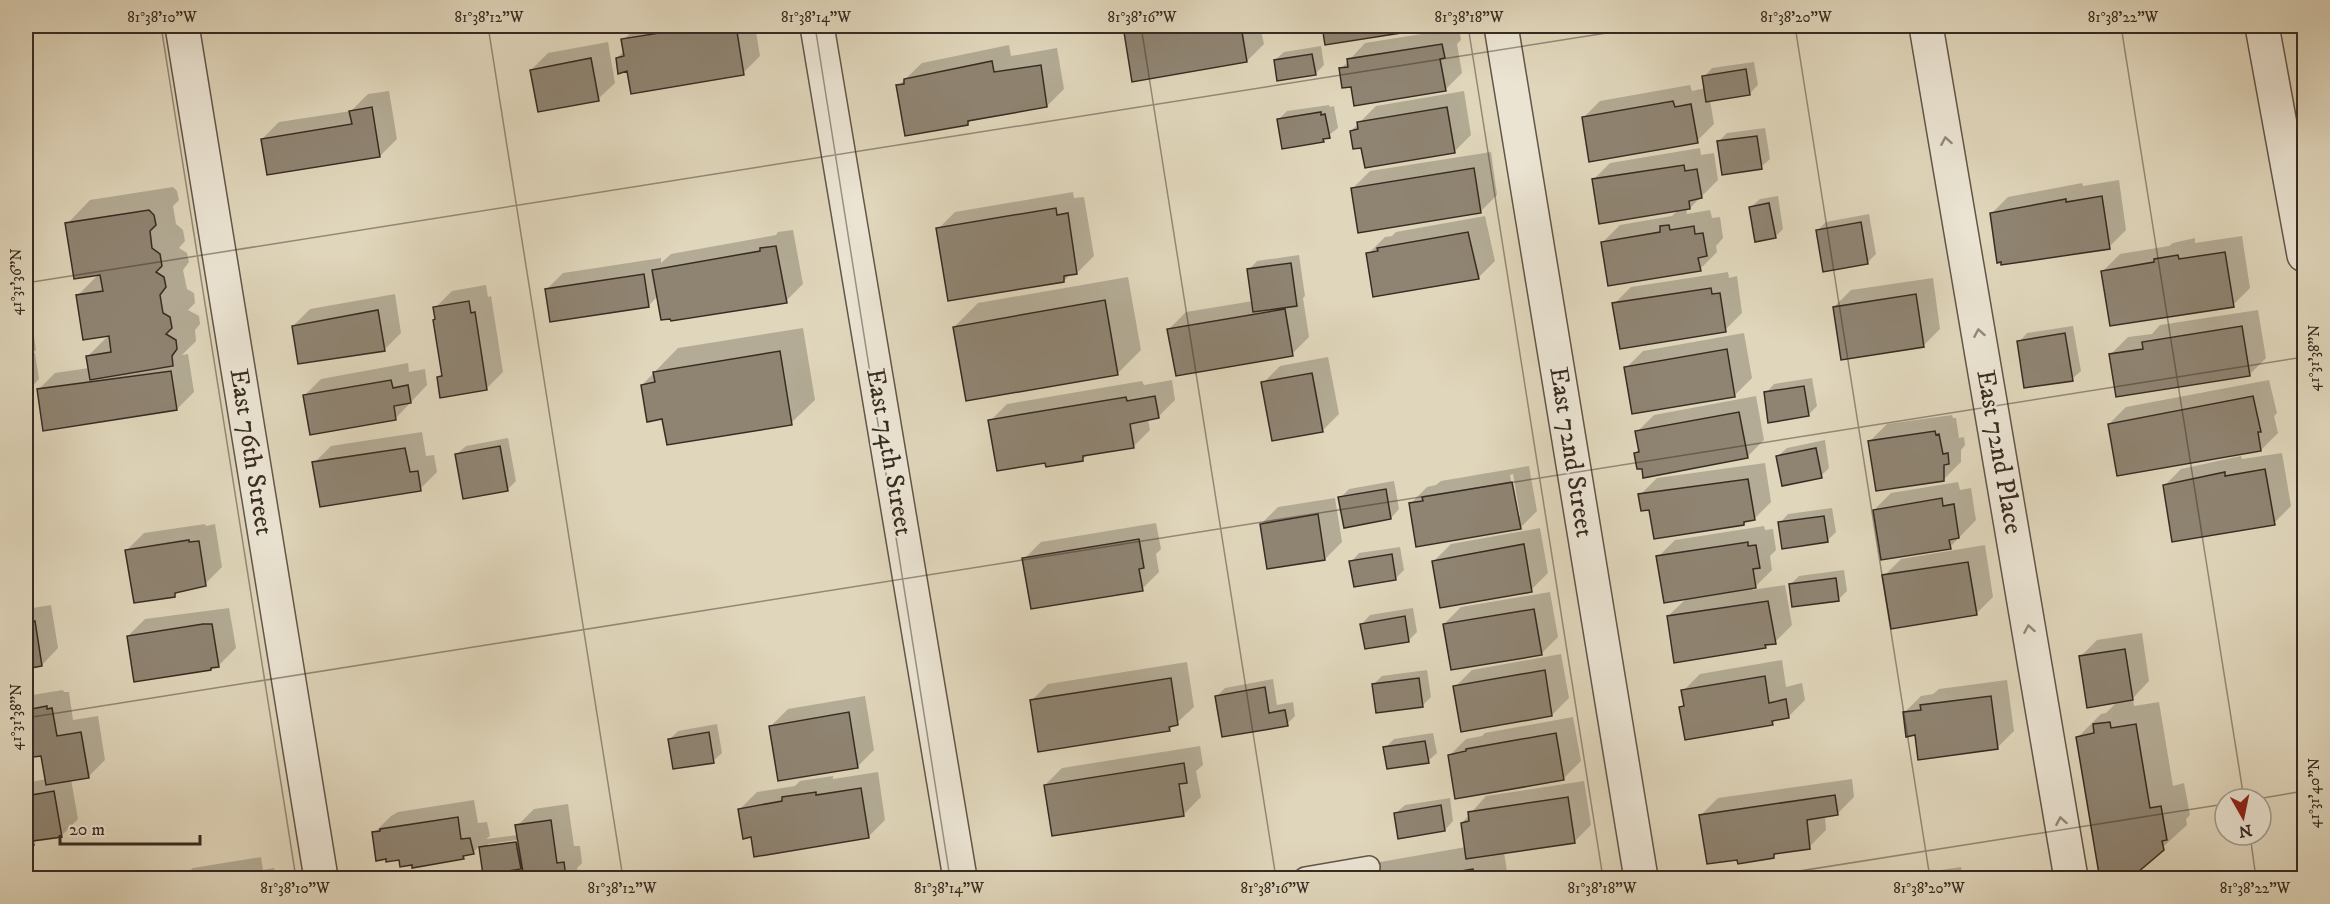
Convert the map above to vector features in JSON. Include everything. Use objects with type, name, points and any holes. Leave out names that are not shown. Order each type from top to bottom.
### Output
[{"type":"street","name":"East 76th Street","points":[[182,26],[321,879]]},
{"type":"street","name":"East 74th Street","points":[[817,26],[960,879]]},
{"type":"street","name":"East 72nd Street","points":[[1501,26],[1641,879]]},
{"type":"street","name":"East 72nd Place","points":[[1926,26],[2071,879]]},
{"type":"street","points":[[2262,26],[2304,255]]},
{"type":"lane","points":[[1305,879],[1369,867]]},
{"type":"building","points":[[687,26],[736,26],[744,75],[631,94],[627,71],[618,74],[616,58],[624,56],[621,39],[660,33],[659,29]]},
{"type":"building","points":[[1123,26],[1241,26],[1247,62],[1132,82]]},
{"type":"building","points":[[1322,26],[1446,26],[1325,45]]},
{"type":"building","points":[[1442,44],[1445,58],[1440,59],[1446,91],[1354,106],[1351,87],[1342,88],[1339,68],[1348,67],[1347,59]]},
{"type":"building","points":[[1312,54],[1316,75],[1277,81],[1274,60]]},
{"type":"building","points":[[591,58],[599,101],[538,112],[530,70]]},
{"type":"building","points":[[992,61],[994,72],[1041,65],[1047,107],[968,121],[968,125],[905,136],[896,85],[904,84],[904,79]]},
{"type":"building","points":[[1746,69],[1750,95],[1706,102],[1702,76]]},
{"type":"building","points":[[1673,101],[1675,107],[1691,104],[1698,143],[1589,162],[1582,117]]},
{"type":"building","points":[[372,107],[380,157],[267,175],[261,139],[352,124],[349,111]]},
{"type":"building","points":[[1447,107],[1455,153],[1365,168],[1361,148],[1353,149],[1350,131],[1358,129],[1357,122]]},
{"type":"building","points":[[1321,112],[1321,115],[1325,114],[1330,138],[1323,139],[1324,142],[1282,149],[1277,119]]},
{"type":"building","points":[[1757,136],[1762,169],[1722,175],[1717,141]]},
{"type":"building","points":[[1684,165],[1685,171],[1697,169],[1702,198],[1689,201],[1690,209],[1599,224],[1592,179]]},
{"type":"building","points":[[1474,168],[1481,213],[1358,233],[1351,188]]},
{"type":"building","points":[[2102,196],[2110,249],[2001,265],[2001,262],[1997,263],[1990,213],[2066,199],[2066,202]]},
{"type":"building","points":[[1769,203],[1776,238],[1755,242],[1749,207]]},
{"type":"building","points":[[1056,208],[1057,215],[1068,213],[1077,274],[1064,276],[1064,282],[948,301],[936,228]]},
{"type":"building","points":[[149,210],[154,215],[156,225],[150,231],[152,248],[160,254],[162,266],[156,272],[164,277],[166,287],[160,295],[163,313],[170,317],[172,328],[166,334],[176,340],[177,349],[172,356],[173,366],[90,380],[86,356],[111,352],[109,336],[83,340],[76,295],[103,291],[100,275],[74,279],[65,223]]},
{"type":"building","points":[[1861,222],[1868,264],[1823,272],[1816,230]]},
{"type":"building","points":[[1669,225],[1670,230],[1694,226],[1695,234],[1703,233],[1707,256],[1698,258],[1701,271],[1608,286],[1601,242],[1660,232],[1660,226]]},
{"type":"building","points":[[1468,232],[1479,279],[1373,297],[1366,253],[1378,251],[1377,248]]},
{"type":"building","points":[[776,246],[787,303],[671,321],[670,319],[661,320],[652,270],[760,251],[760,248]]},
{"type":"building","points":[[2225,252],[2234,307],[2110,326],[2101,271],[2154,262],[2154,259],[2178,255],[2179,259]]},
{"type":"building","points":[[1291,263],[1297,306],[1253,312],[1247,269]]},
{"type":"building","points":[[644,274],[649,307],[550,322],[545,289]]},
{"type":"building","points":[[1711,288],[1712,294],[1720,293],[1726,332],[1620,349],[1612,303]]},
{"type":"building","points":[[1916,294],[1924,347],[1841,360],[1833,307]]},
{"type":"building","points":[[1105,300],[1118,375],[966,401],[953,327]]},
{"type":"building","points":[[469,301],[471,313],[475,312],[487,390],[440,398],[437,377],[442,376],[433,307]]},
{"type":"building","points":[[1285,309],[1293,356],[1176,376],[1167,329]]},
{"type":"building","points":[[378,310],[385,351],[298,364],[292,326]]},
{"type":"building","points":[[2242,326],[2250,376],[2116,397],[2109,354],[2143,349],[2142,342]]},
{"type":"building","points":[[2065,333],[2073,381],[2024,388],[2017,341]]},
{"type":"building","points":[[1727,349],[1735,397],[1632,414],[1624,367]]},
{"type":"building","points":[[780,351],[792,425],[667,445],[662,419],[647,422],[641,385],[655,382],[653,372]]},
{"type":"building","points":[[171,371],[177,410],[43,431],[37,389]]},
{"type":"building","points":[[1312,373],[1323,432],[1272,441],[1261,382]]},
{"type":"building","points":[[391,380],[393,388],[408,385],[411,403],[394,406],[396,420],[310,435],[303,395]]},
{"type":"building","points":[[1804,386],[1809,416],[1768,423],[1764,392]]},
{"type":"building","points":[[1155,396],[1159,418],[1130,424],[1134,448],[1083,456],[1083,461],[1046,467],[1045,463],[997,471],[988,420],[1126,397],[1127,401]]},
{"type":"building","points":[[2253,396],[2261,432],[2258,432],[2261,451],[2117,476],[2108,424]]},
{"type":"building","points":[[1739,412],[1748,458],[1643,478],[1642,469],[1637,469],[1634,453],[1639,452],[1635,431]]},
{"type":"building","points":[[1935,431],[1936,435],[1939,434],[1943,454],[1948,453],[1949,464],[1944,465],[1944,481],[1876,491],[1868,441]]},
{"type":"building","points":[[500,446],[508,491],[463,499],[455,454]]},
{"type":"building","points":[[405,448],[410,472],[418,471],[421,491],[320,507],[312,462]]},
{"type":"building","points":[[1816,448],[1822,478],[1782,486],[1776,456]]},
{"type":"building","points":[[2265,469],[2275,525],[2172,542],[2163,485],[2225,472],[2225,476]]},
{"type":"building","points":[[1748,479],[1755,520],[1744,522],[1744,525],[1654,539],[1649,510],[1641,511],[1638,494]]},
{"type":"building","points":[[1512,482],[1521,529],[1416,547],[1409,503],[1423,501],[1422,497]]},
{"type":"building","points":[[1386,489],[1391,519],[1344,528],[1338,497]]},
{"type":"building","points":[[1942,498],[1943,506],[1954,504],[1959,538],[1949,540],[1951,549],[1881,560],[1873,510]]},
{"type":"building","points":[[1318,514],[1325,560],[1267,569],[1260,524]]},
{"type":"building","points":[[1824,516],[1828,542],[1782,549],[1778,522]]},
{"type":"building","points":[[1139,539],[1144,568],[1139,569],[1143,591],[1031,609],[1022,558]]},
{"type":"building","points":[[189,540],[189,542],[199,541],[206,586],[175,593],[175,597],[134,603],[125,550]]},
{"type":"building","points":[[1748,542],[1748,546],[1756,545],[1760,568],[1753,569],[1756,588],[1664,603],[1656,556]]},
{"type":"building","points":[[1524,544],[1532,592],[1440,608],[1432,561]]},
{"type":"building","points":[[1392,554],[1396,580],[1354,587],[1349,561]]},
{"type":"building","points":[[1968,562],[1977,615],[1891,629],[1882,575]]},
{"type":"building","points":[[1836,578],[1839,601],[1792,607],[1789,584]]},
{"type":"building","points":[[1768,601],[1776,644],[1765,645],[1766,648],[1674,663],[1667,616]]},
{"type":"building","points":[[1534,609],[1542,655],[1451,670],[1443,624]]},
{"type":"building","points":[[1405,616],[1409,642],[1365,649],[1360,624]]},
{"type":"building","points":[[35,621],[42,666],[26,669],[26,623]]},
{"type":"building","points":[[212,624],[219,667],[134,682],[127,636]]},
{"type":"building","points":[[2125,649],[2133,700],[2087,708],[2079,656]]},
{"type":"building","points":[[1545,670],[1552,716],[1461,732],[1453,686]]},
{"type":"building","points":[[1765,676],[1769,703],[1786,699],[1789,718],[1772,721],[1773,725],[1685,740],[1679,707],[1684,706],[1681,690]]},
{"type":"building","points":[[1171,678],[1178,725],[1169,727],[1170,731],[1038,752],[1030,700]]},
{"type":"building","points":[[1419,678],[1423,707],[1376,713],[1372,684]]},
{"type":"building","points":[[1265,687],[1269,713],[1285,710],[1288,726],[1222,737],[1215,696]]},
{"type":"building","points":[[1991,696],[1998,749],[1918,760],[1915,735],[1906,737],[1903,712],[1921,710],[1920,705]]},
{"type":"building","points":[[47,706],[47,709],[52,708],[57,736],[81,732],[89,778],[46,785],[41,756],[26,758],[26,710]]},
{"type":"building","points":[[849,712],[858,768],[778,781],[769,726]]},
{"type":"building","points":[[2110,722],[2111,728],[2136,724],[2150,808],[2161,806],[2167,840],[2162,841],[2164,850],[2131,878],[2101,878],[2099,874],[2076,737],[2094,733],[2093,724]]},
{"type":"building","points":[[709,732],[714,763],[673,769],[668,739]]},
{"type":"building","points":[[1556,733],[1564,780],[1455,799],[1448,755],[1466,751],[1466,749]]},
{"type":"building","points":[[1425,741],[1429,763],[1387,769],[1383,747]]},
{"type":"building","points":[[1184,763],[1187,783],[1179,784],[1184,816],[1052,836],[1044,785]]},
{"type":"building","points":[[861,788],[869,838],[754,857],[751,837],[743,839],[738,809],[782,801],[782,797],[816,792],[816,795]]},
{"type":"building","points":[[54,791],[62,837],[33,841],[34,845],[26,846],[26,796]]},
{"type":"building","points":[[1835,795],[1838,815],[1807,820],[1810,849],[1774,854],[1774,858],[1738,864],[1737,860],[1707,864],[1699,815]]},
{"type":"building","points":[[1568,797],[1575,843],[1466,859],[1461,823],[1469,821],[1468,812]]},
{"type":"building","points":[[1441,805],[1445,831],[1398,839],[1394,813]]},
{"type":"building","points":[[458,817],[461,839],[470,838],[474,854],[463,856],[464,859],[412,868],[412,865],[400,867],[399,860],[376,861],[372,832]]},
{"type":"building","points":[[551,820],[557,863],[564,862],[566,878],[524,878],[515,825]]},
{"type":"building","points":[[516,842],[521,869],[483,875],[479,847]]},
{"type":"building","points":[[1473,869],[1475,878],[1417,878]]},
{"type":"building","points":[[244,873],[245,878],[210,878]]}]
